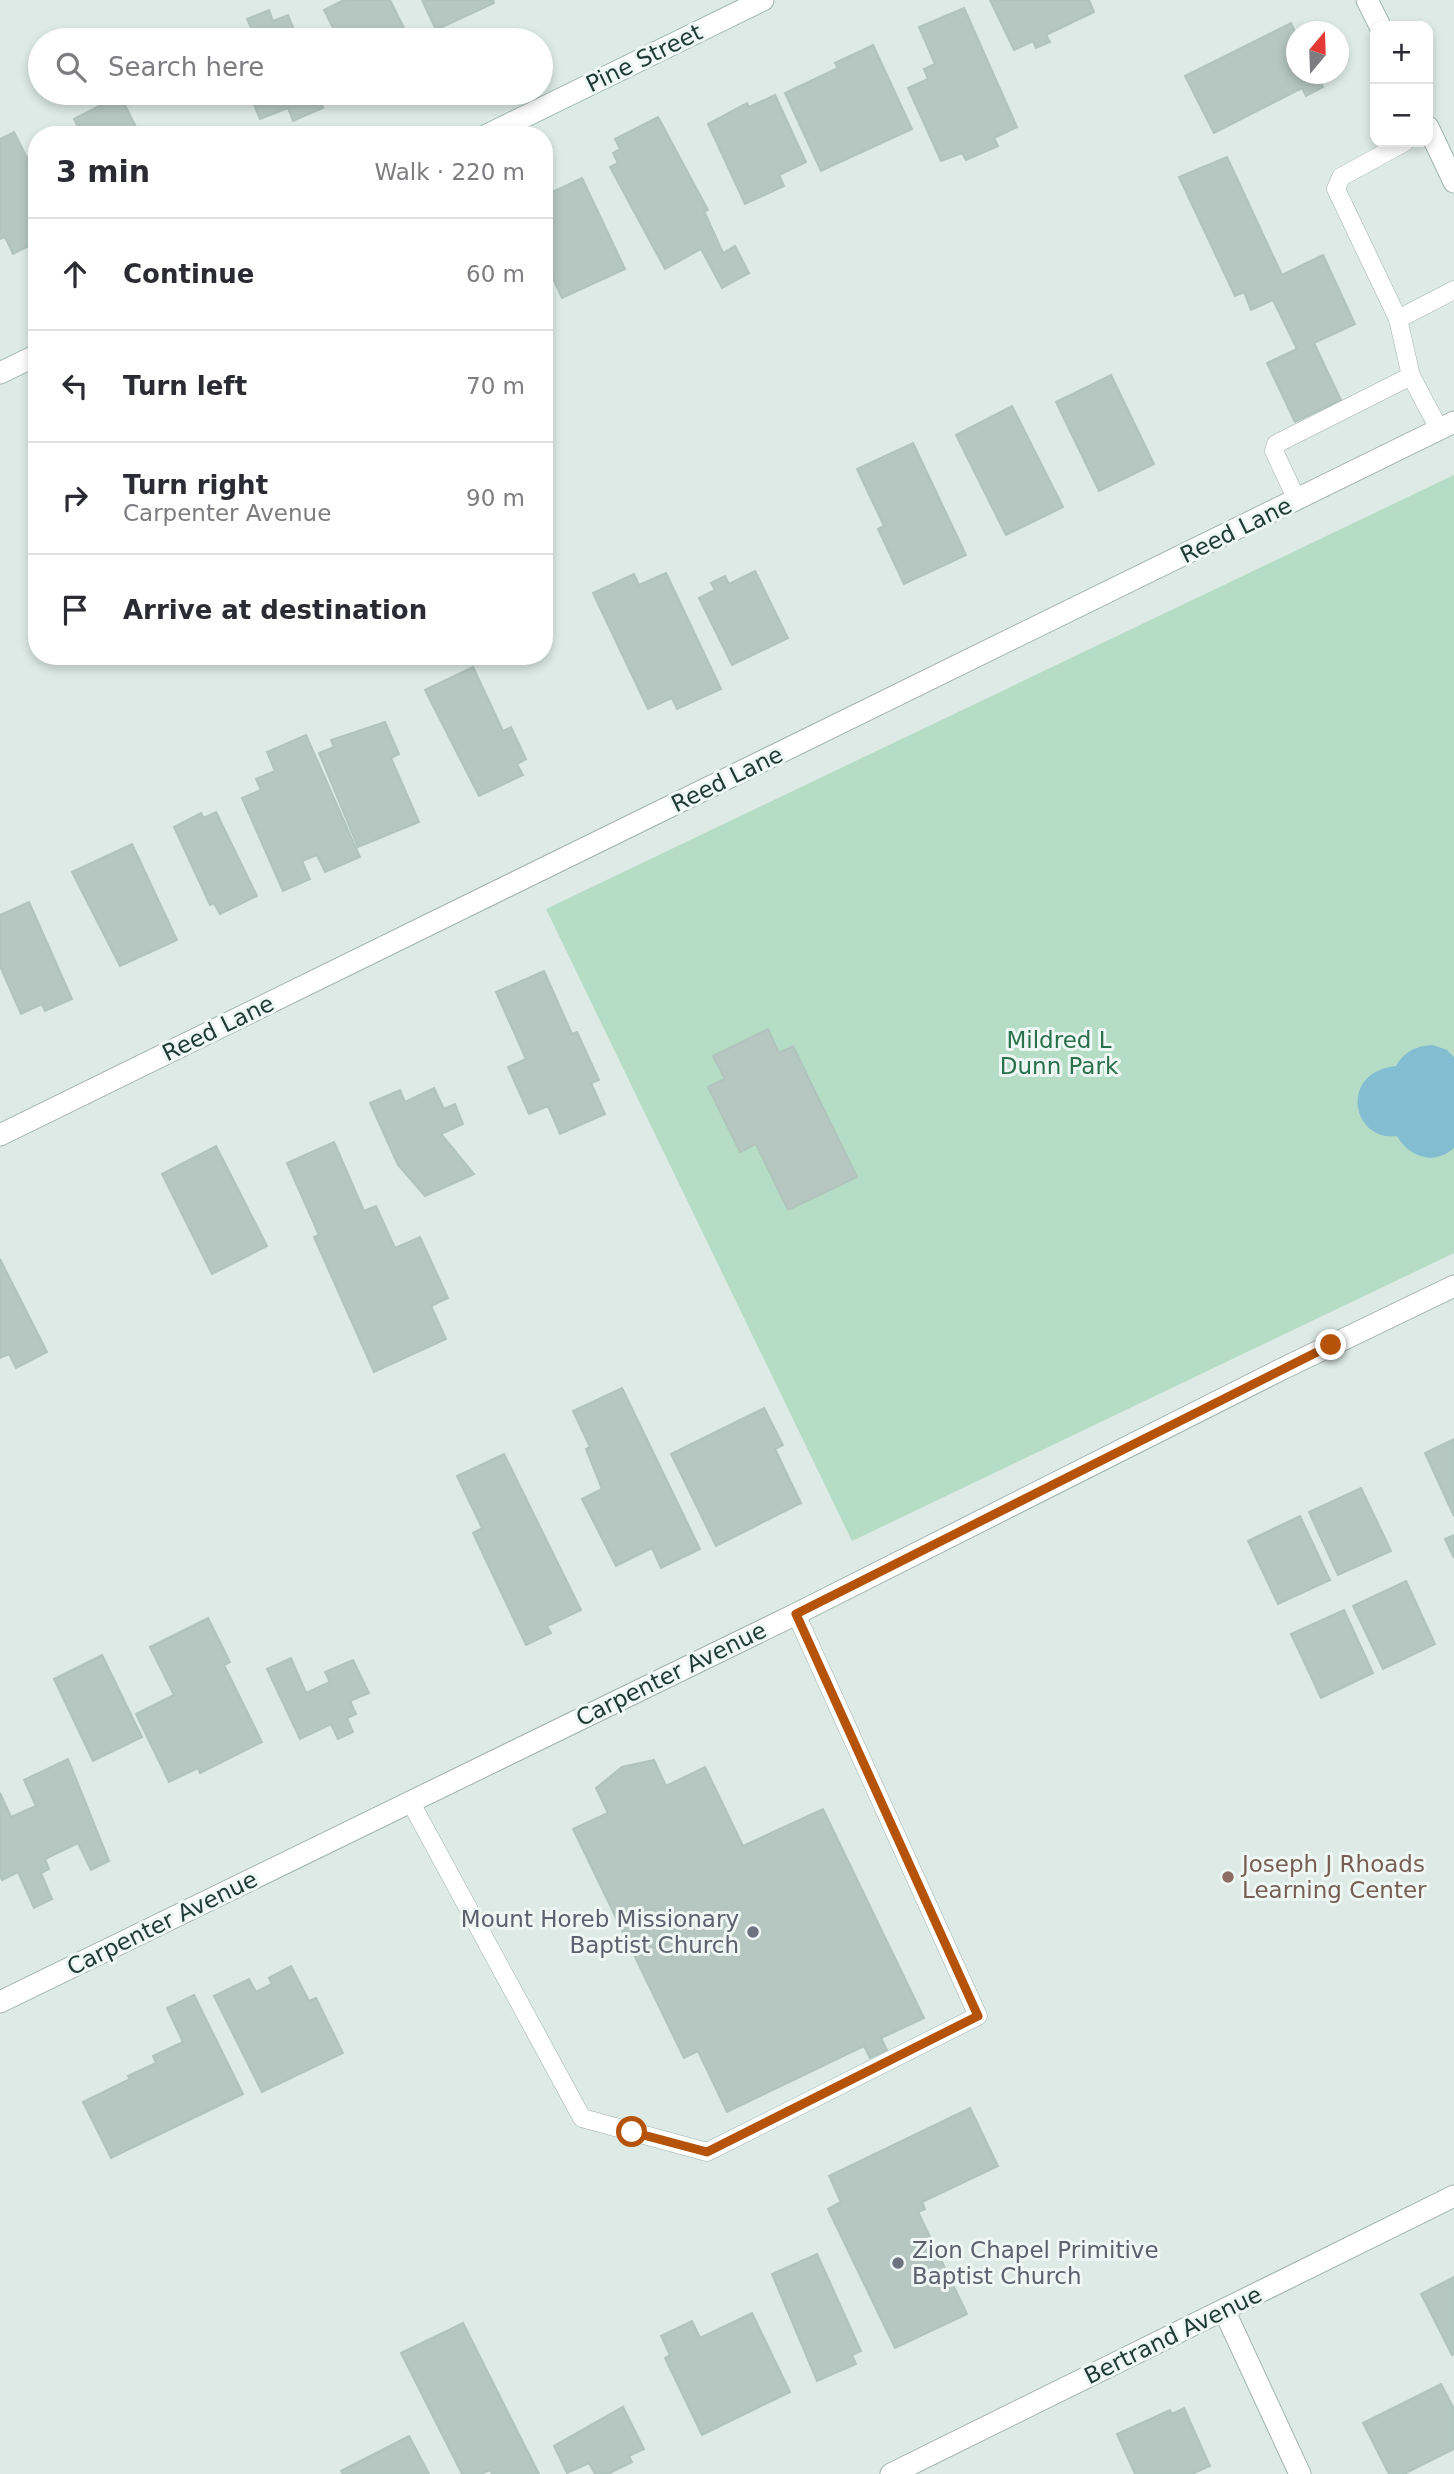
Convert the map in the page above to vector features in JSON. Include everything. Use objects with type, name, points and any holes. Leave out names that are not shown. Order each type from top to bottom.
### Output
[{"type":"street","name":"Pine Street","points":[[553,103],[763,0]]},
{"type":"street","points":[[1367,0],[1378,21]]},
{"type":"street","name":"Pine Street","points":[[505,126],[548,105]]},
{"type":"street","points":[[1433,138],[1454,182]]},
{"type":"street","points":[[0,373],[28,359]]},
{"type":"street","name":"Reed Lane","points":[[0,1135],[1447,426]]},
{"type":"street","name":"Carpenter Avenue","points":[[0,2002],[796,1614],[1282,1369],[1454,1286]]},
{"type":"street","name":"Bertrand Avenue","points":[[891,2474],[1454,2196]]},
{"type":"street","points":[[1224,2310],[1300,2474]]},
{"type":"lane","points":[[1396,147],[1341,177],[1336,189],[1398,319],[1411,376],[1447,426]]},
{"type":"lane","points":[[1398,319],[1454,290]]},
{"type":"lane","points":[[1297,500],[1273,451],[1276,444],[1411,376]]},
{"type":"lane","points":[[410,1801],[582,2118],[707,2152],[978,2016],[796,1614]]},
{"type":"green space","name":"Mildred L Dunn Park","points":[[1454,475],[1454,1253],[852,1541],[546,909]]},
{"type":"water","points":[[1433,1045],[1447,1050],[1454,1057],[1454,1148],[1446,1154],[1430,1158],[1415,1154],[1397,1136],[1382,1135],[1370,1128],[1362,1118],[1358,1106],[1359,1092],[1365,1080],[1378,1071],[1396,1066],[1412,1050]]},
{"type":"building","points":[[344,0],[390,0],[404,28],[333,28],[324,10]]},
{"type":"building","points":[[422,0],[493,0],[494,3],[435,28]]},
{"type":"building","points":[[990,0],[1089,0],[1094,12],[1046,35],[1050,42],[1036,48],[1033,41],[1014,50]]},
{"type":"building","points":[[964,8],[1017,127],[994,138],[998,146],[966,160],[962,153],[941,161],[908,88],[928,79],[924,69],[935,64],[919,27]]},
{"type":"building","points":[[269,10],[273,21],[288,15],[293,28],[251,28],[247,19]]},
{"type":"building","points":[[1286,26],[1286,84],[1321,84],[1323,87],[1306,96],[1302,88],[1214,133],[1185,76]]},
{"type":"building","points":[[873,45],[912,129],[821,171],[785,93],[838,68],[835,63]]},
{"type":"building","points":[[775,95],[806,162],[779,175],[784,186],[745,204],[708,124],[747,103],[749,107]]},
{"type":"building","points":[[101,105],[125,105],[136,126],[78,126],[74,119]]},
{"type":"building","points":[[254,105],[322,105],[323,108],[293,121],[288,108],[260,119]]},
{"type":"building","points":[[658,117],[708,210],[704,211],[723,253],[735,246],[749,273],[722,288],[701,249],[665,269],[610,167],[618,163],[613,153],[620,149],[615,139]]},
{"type":"building","points":[[14,132],[28,160],[28,246],[13,254],[5,237],[0,239],[0,139]]},
{"type":"building","points":[[1227,157],[1282,275],[1323,255],[1355,324],[1314,343],[1341,400],[1295,422],[1267,363],[1297,349],[1273,300],[1251,310],[1244,292],[1235,296],[1179,177]]},
{"type":"building","points":[[582,178],[625,269],[562,298],[553,278],[553,192]]},
{"type":"building","points":[[1111,375],[1154,464],[1099,491],[1056,402]]},
{"type":"building","points":[[1012,406],[1063,507],[1006,535],[956,435]]},
{"type":"building","points":[[913,443],[966,555],[904,584],[878,529],[884,526],[857,469]]},
{"type":"building","points":[[755,571],[788,638],[732,665],[699,598],[715,590],[711,583],[725,576],[729,584]]},
{"type":"building","points":[[666,573],[721,689],[677,709],[672,698],[648,709],[593,593],[634,574],[639,585]]},
{"type":"building","points":[[473,667],[503,731],[511,727],[526,759],[517,764],[523,775],[479,796],[425,690]]},
{"type":"building","points":[[385,722],[399,754],[391,758],[419,822],[358,847],[319,753],[334,747],[331,740]]},
{"type":"building","points":[[306,735],[360,857],[325,872],[317,855],[302,861],[310,879],[283,891],[242,798],[261,790],[256,779],[275,771],[267,752]]},
{"type":"building","points":[[216,812],[257,896],[220,914],[214,903],[210,905],[174,827],[201,813],[204,818]]},
{"type":"building","points":[[132,844],[177,940],[120,966],[72,872]]},
{"type":"building","points":[[29,902],[72,999],[45,1011],[42,1004],[21,1014],[0,966],[0,915]]},
{"type":"building","points":[[544,971],[572,1034],[577,1032],[599,1080],[591,1083],[605,1114],[560,1134],[548,1106],[529,1114],[508,1067],[526,1059],[496,992]]},
{"type":"building","points":[[768,1029],[779,1053],[793,1046],[857,1177],[788,1210],[756,1144],[740,1152],[708,1087],[725,1079],[713,1056]]},
{"type":"building","points":[[434,1088],[444,1109],[455,1104],[463,1124],[441,1134],[474,1174],[425,1196],[398,1165],[370,1103],[400,1090],[405,1102]]},
{"type":"building","points":[[334,1142],[364,1211],[376,1206],[395,1248],[420,1237],[448,1298],[431,1306],[446,1339],[374,1372],[314,1237],[319,1235],[287,1163]]},
{"type":"building","points":[[216,1146],[267,1246],[212,1274],[162,1174]]},
{"type":"building","points":[[0,1259],[47,1352],[16,1368],[9,1354],[0,1358]]},
{"type":"building","points":[[622,1388],[700,1549],[661,1568],[652,1548],[616,1566],[582,1499],[602,1489],[586,1449],[590,1447],[573,1411]]},
{"type":"building","points":[[764,1408],[783,1445],[775,1449],[801,1503],[716,1546],[671,1454]]},
{"type":"building","points":[[1454,1439],[1454,1516],[1425,1453]]},
{"type":"building","points":[[504,1454],[581,1610],[547,1626],[551,1633],[526,1645],[473,1533],[482,1528],[457,1476]]},
{"type":"building","points":[[1361,1488],[1391,1551],[1338,1575],[1309,1512]]},
{"type":"building","points":[[1300,1516],[1330,1580],[1278,1604],[1248,1541]]},
{"type":"building","points":[[1454,1535],[1454,1558],[1445,1539]]},
{"type":"building","points":[[1406,1581],[1435,1644],[1383,1669],[1353,1606]]},
{"type":"building","points":[[1344,1610],[1373,1673],[1321,1698],[1291,1634]]},
{"type":"building","points":[[208,1618],[230,1662],[224,1665],[262,1742],[200,1773],[198,1768],[169,1782],[136,1714],[174,1695],[150,1647]]},
{"type":"building","points":[[102,1655],[142,1737],[93,1761],[54,1679]]},
{"type":"building","points":[[291,1658],[306,1693],[330,1682],[325,1672],[353,1660],[369,1693],[350,1701],[356,1714],[347,1718],[353,1732],[338,1739],[331,1724],[300,1739],[267,1669]]},
{"type":"building","points":[[68,1759],[109,1861],[91,1870],[78,1843],[45,1859],[49,1869],[41,1873],[52,1899],[34,1908],[18,1872],[2,1880],[0,1875],[0,1793],[11,1817],[36,1806],[24,1780]]},
{"type":"building","name":"Mount Horeb Missionary Baptist Church","points":[[654,1760],[666,1786],[705,1767],[743,1846],[823,1809],[924,2018],[881,2038],[887,2050],[870,2058],[864,2046],[727,2112],[698,2051],[684,2058],[573,1829],[608,1813],[596,1788],[622,1767]]},
{"type":"building","points":[[291,1966],[309,2001],[316,1998],[343,2053],[262,2092],[214,1996],[249,1979],[256,1992],[272,1984],[269,1978]]},
{"type":"building","points":[[194,1995],[243,2094],[111,2158],[83,2102],[130,2079],[128,2076],[156,2063],[153,2056],[183,2042],[167,2008]]},
{"type":"building","name":"Zion Chapel Primitive Baptist Church","points":[[970,2108],[998,2166],[922,2202],[925,2209],[918,2212],[967,2314],[895,2348],[828,2209],[841,2202],[829,2176]]},
{"type":"building","points":[[817,2254],[861,2351],[852,2355],[856,2364],[817,2381],[772,2274]]},
{"type":"building","points":[[1454,2277],[1454,2354],[1452,2355],[1421,2294]]},
{"type":"building","points":[[752,2313],[790,2392],[702,2435],[665,2358],[670,2355],[661,2336],[692,2321],[700,2338]]},
{"type":"building","points":[[463,2323],[539,2474],[492,2474],[490,2470],[481,2474],[462,2474],[401,2353]]},
{"type":"building","points":[[1441,2384],[1454,2409],[1454,2449],[1404,2474],[1389,2474],[1363,2423]]},
{"type":"building","points":[[623,2407],[644,2449],[629,2456],[632,2462],[608,2474],[595,2474],[589,2463],[567,2473],[554,2446]]},
{"type":"building","points":[[1184,2408],[1210,2466],[1192,2474],[1135,2474],[1117,2434],[1170,2410],[1172,2414]]},
{"type":"building","points":[[409,2436],[429,2474],[343,2474],[341,2471]]},
{"type":"place","name":"Joseph J Rhoads Learning Center","points":[[1228,1877]]},
{"type":"place","name":"Mount Horeb Missionary Baptist Church","points":[[753,1932]]},
{"type":"place","name":"Zion Chapel Primitive Baptist Church","points":[[898,2263]]},
{"type":"route","points":[[632,2132],[707,2152],[978,2016],[796,1614],[1331,1345]]}]
